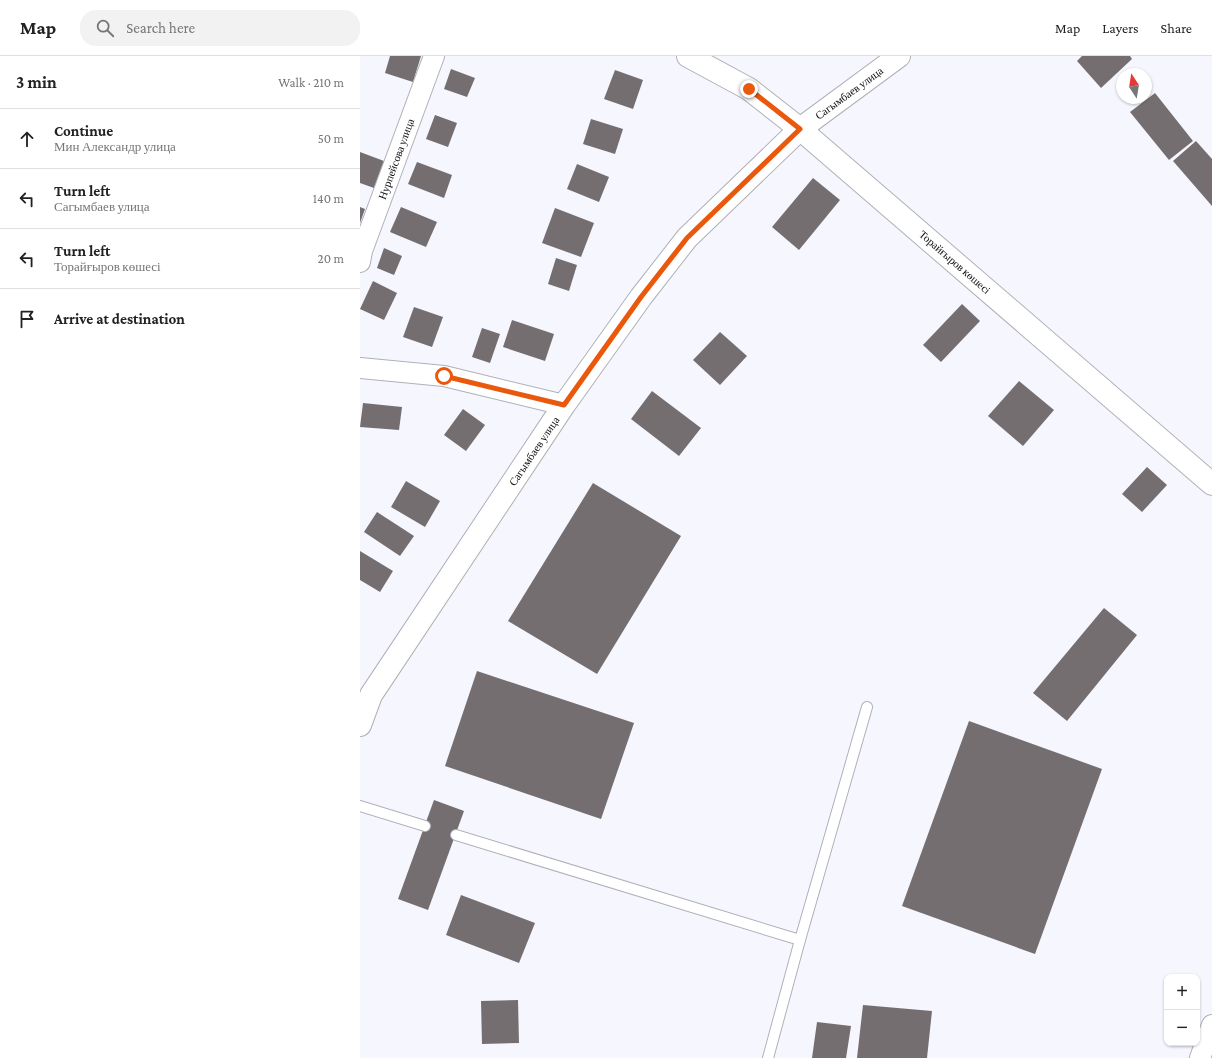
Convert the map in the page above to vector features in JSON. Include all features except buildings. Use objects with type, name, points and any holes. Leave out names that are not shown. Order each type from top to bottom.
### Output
[{"type":"street","name":"Нурпейсова улица","points":[[361,255],[434,56]]},
{"type":"street","name":"Торайғыров көшесі","points":[[688,56],[749,89],[800,129],[1212,484]]},
{"type":"street","name":"Сагымбаев улица","points":[[360,726],[366,693],[564,405],[641,297],[687,238],[800,129],[899,56]]},
{"type":"street","points":[[360,368],[444,376],[564,405]]},
{"type":"street","points":[[1200,1058],[1212,1024]]},
{"type":"lane","points":[[768,1058],[800,940],[867,707]]},
{"type":"lane","points":[[360,806],[425,826]]},
{"type":"lane","points":[[456,835],[800,940]]},
{"type":"route","points":[[444,376],[564,405],[641,297],[687,238],[800,129],[749,89]]}]
